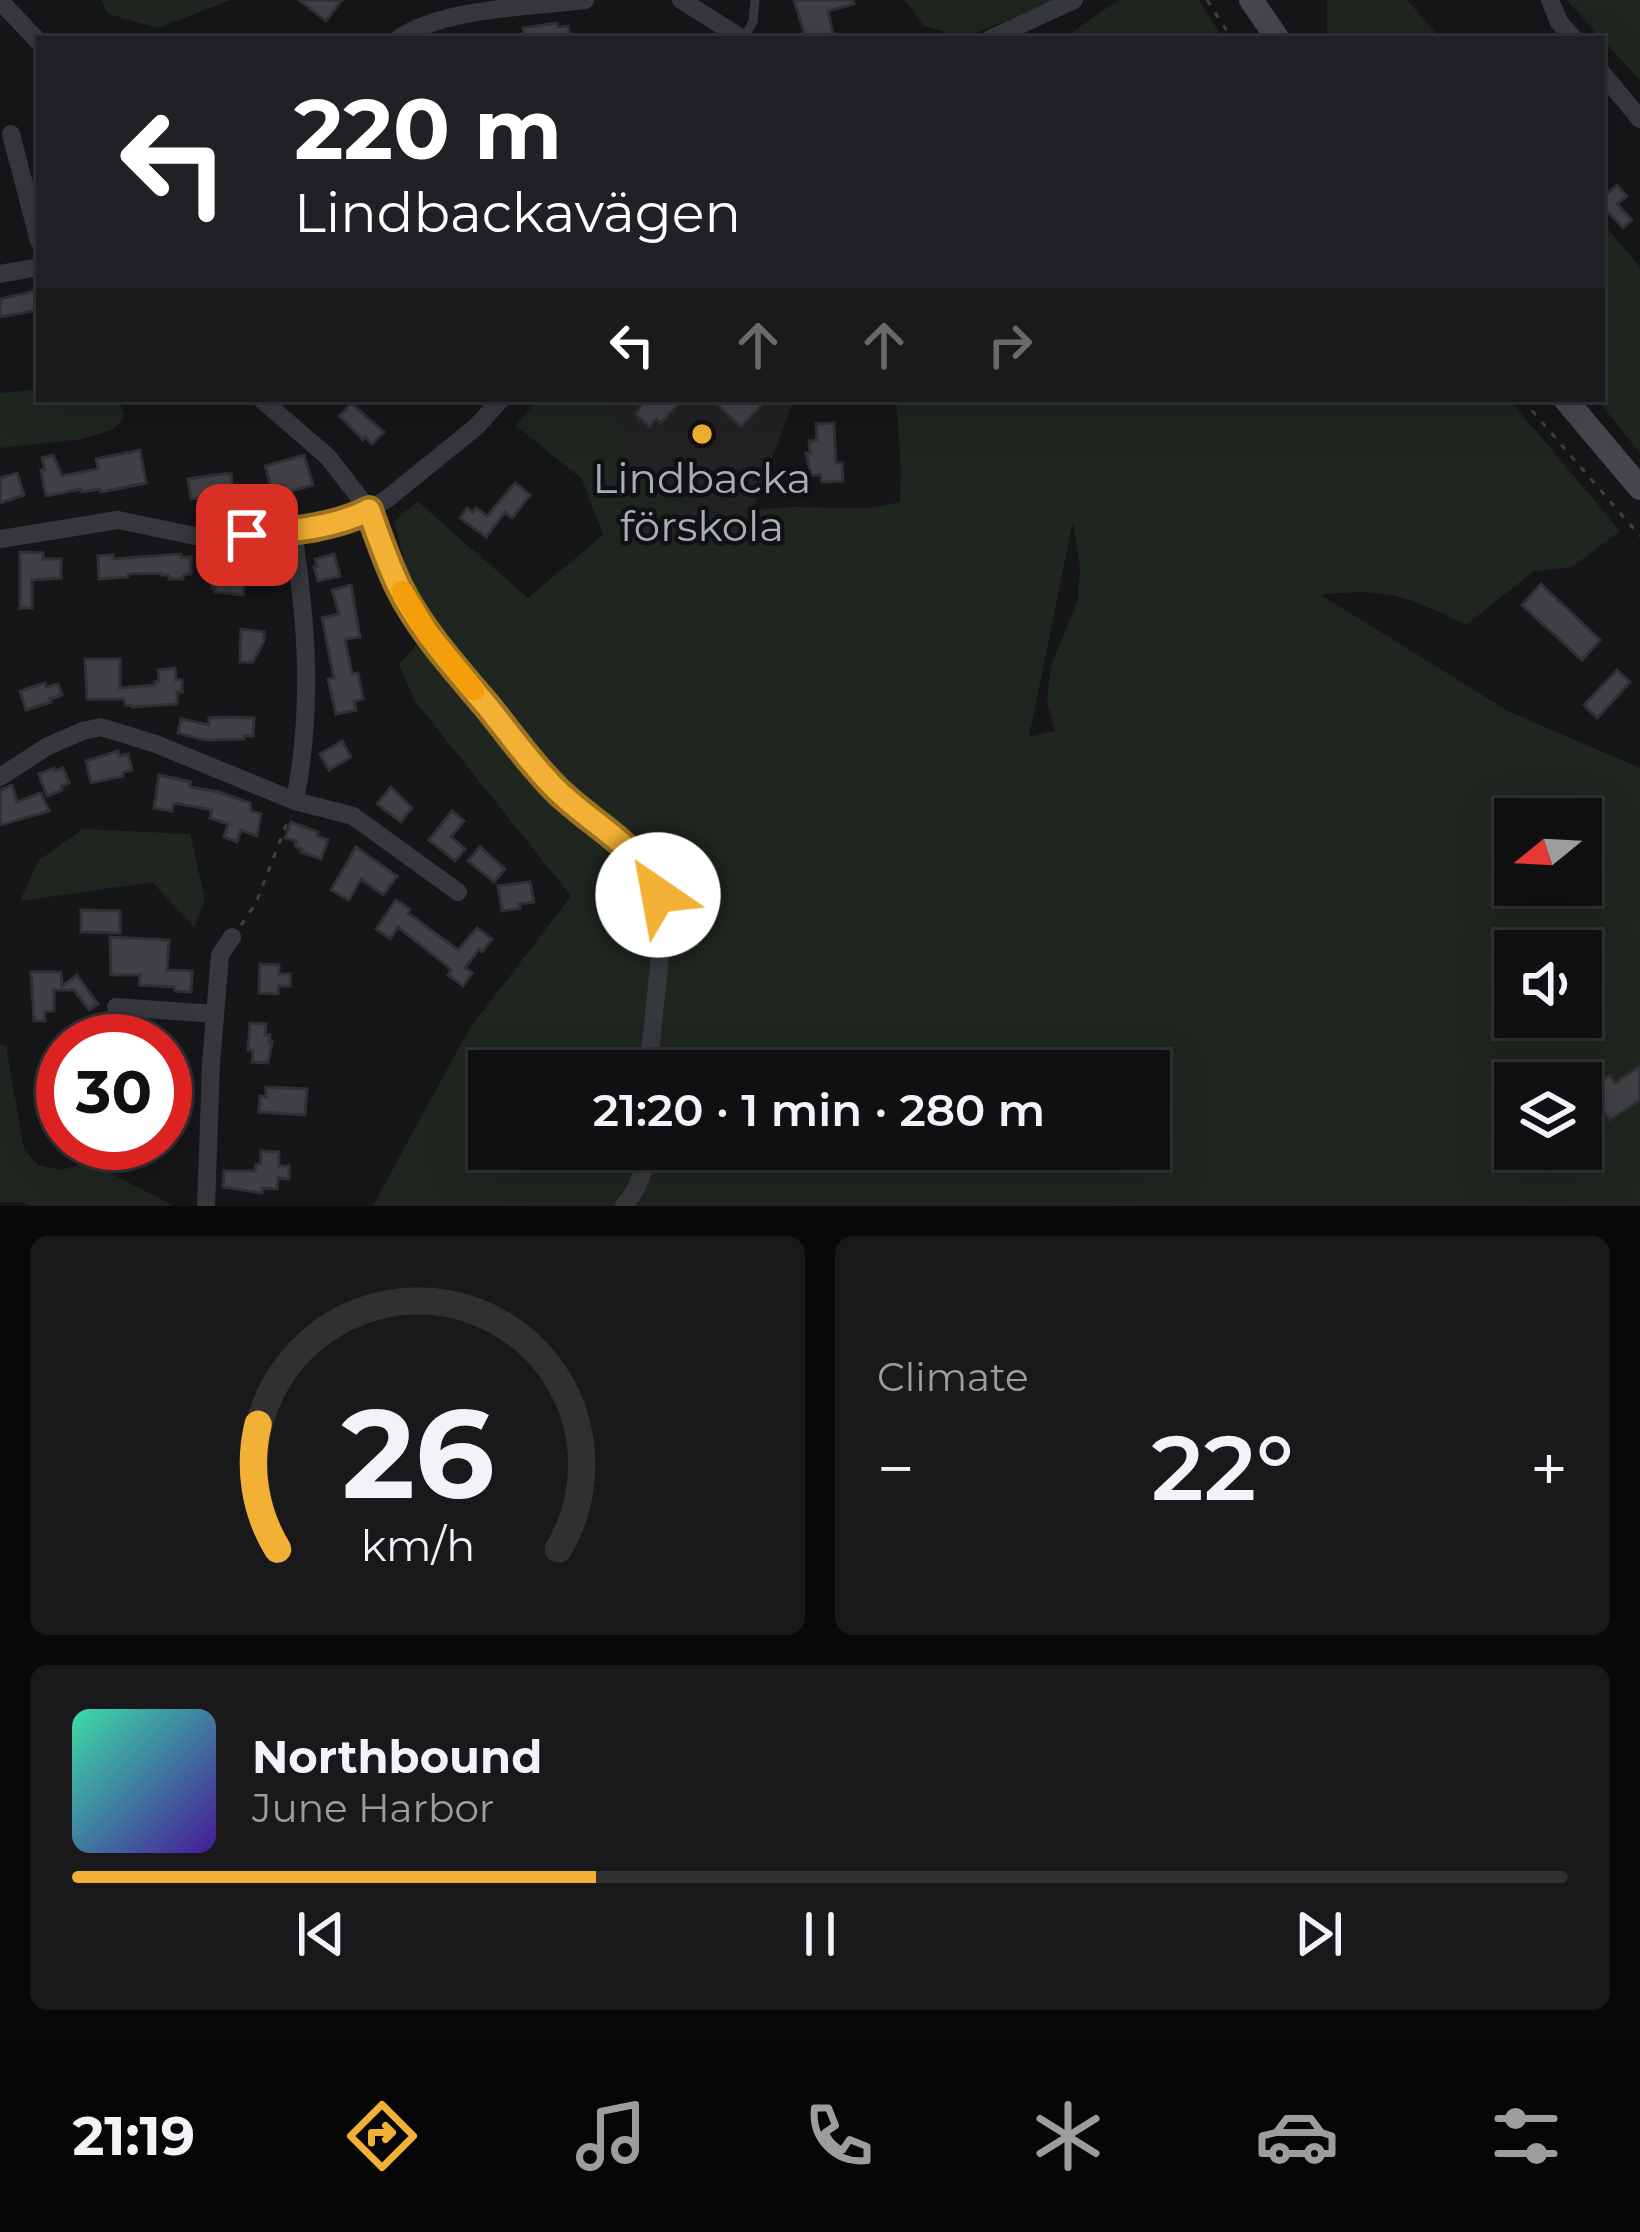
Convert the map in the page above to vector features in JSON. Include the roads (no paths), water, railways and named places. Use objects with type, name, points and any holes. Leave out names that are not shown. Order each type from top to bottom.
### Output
[{"type":"main road","points":[[1251,0],[1276,36]]},
{"type":"main road","points":[[1568,402],[1640,488]]},
{"type":"street","points":[[403,36],[426,23],[456,16],[585,0]]},
{"type":"street","points":[[681,0],[738,36]]},
{"type":"street","points":[[996,36],[1074,0]]},
{"type":"street","points":[[1550,0],[1571,36]]},
{"type":"street","points":[[0,1],[36,39]]},
{"type":"street","points":[[1605,77],[1640,119]]},
{"type":"street","points":[[11,134],[36,230]]},
{"type":"street","points":[[0,274],[36,268]]},
{"type":"street","points":[[264,402],[328,457],[369,510],[400,588],[428,634],[550,783],[639,858],[652,878],[663,928],[651,1050]]},
{"type":"street","points":[[0,539],[118,520],[200,537],[293,531],[351,519],[387,500],[477,426],[498,402]]},
{"type":"street","points":[[293,531],[303,595],[309,696],[296,801]]},
{"type":"street","points":[[0,777],[48,746],[101,727],[156,744],[296,801],[353,816],[458,892]]},
{"type":"street","points":[[206,1206],[220,955],[232,938]]},
{"type":"street","points":[[116,1007],[215,1014]]},
{"type":"street","points":[[624,1206],[645,1170]]},
{"type":"lane","points":[[745,36],[753,22],[755,0]]},
{"type":"place","name":"Lindbacka förskola","points":[[702,434]]}]
